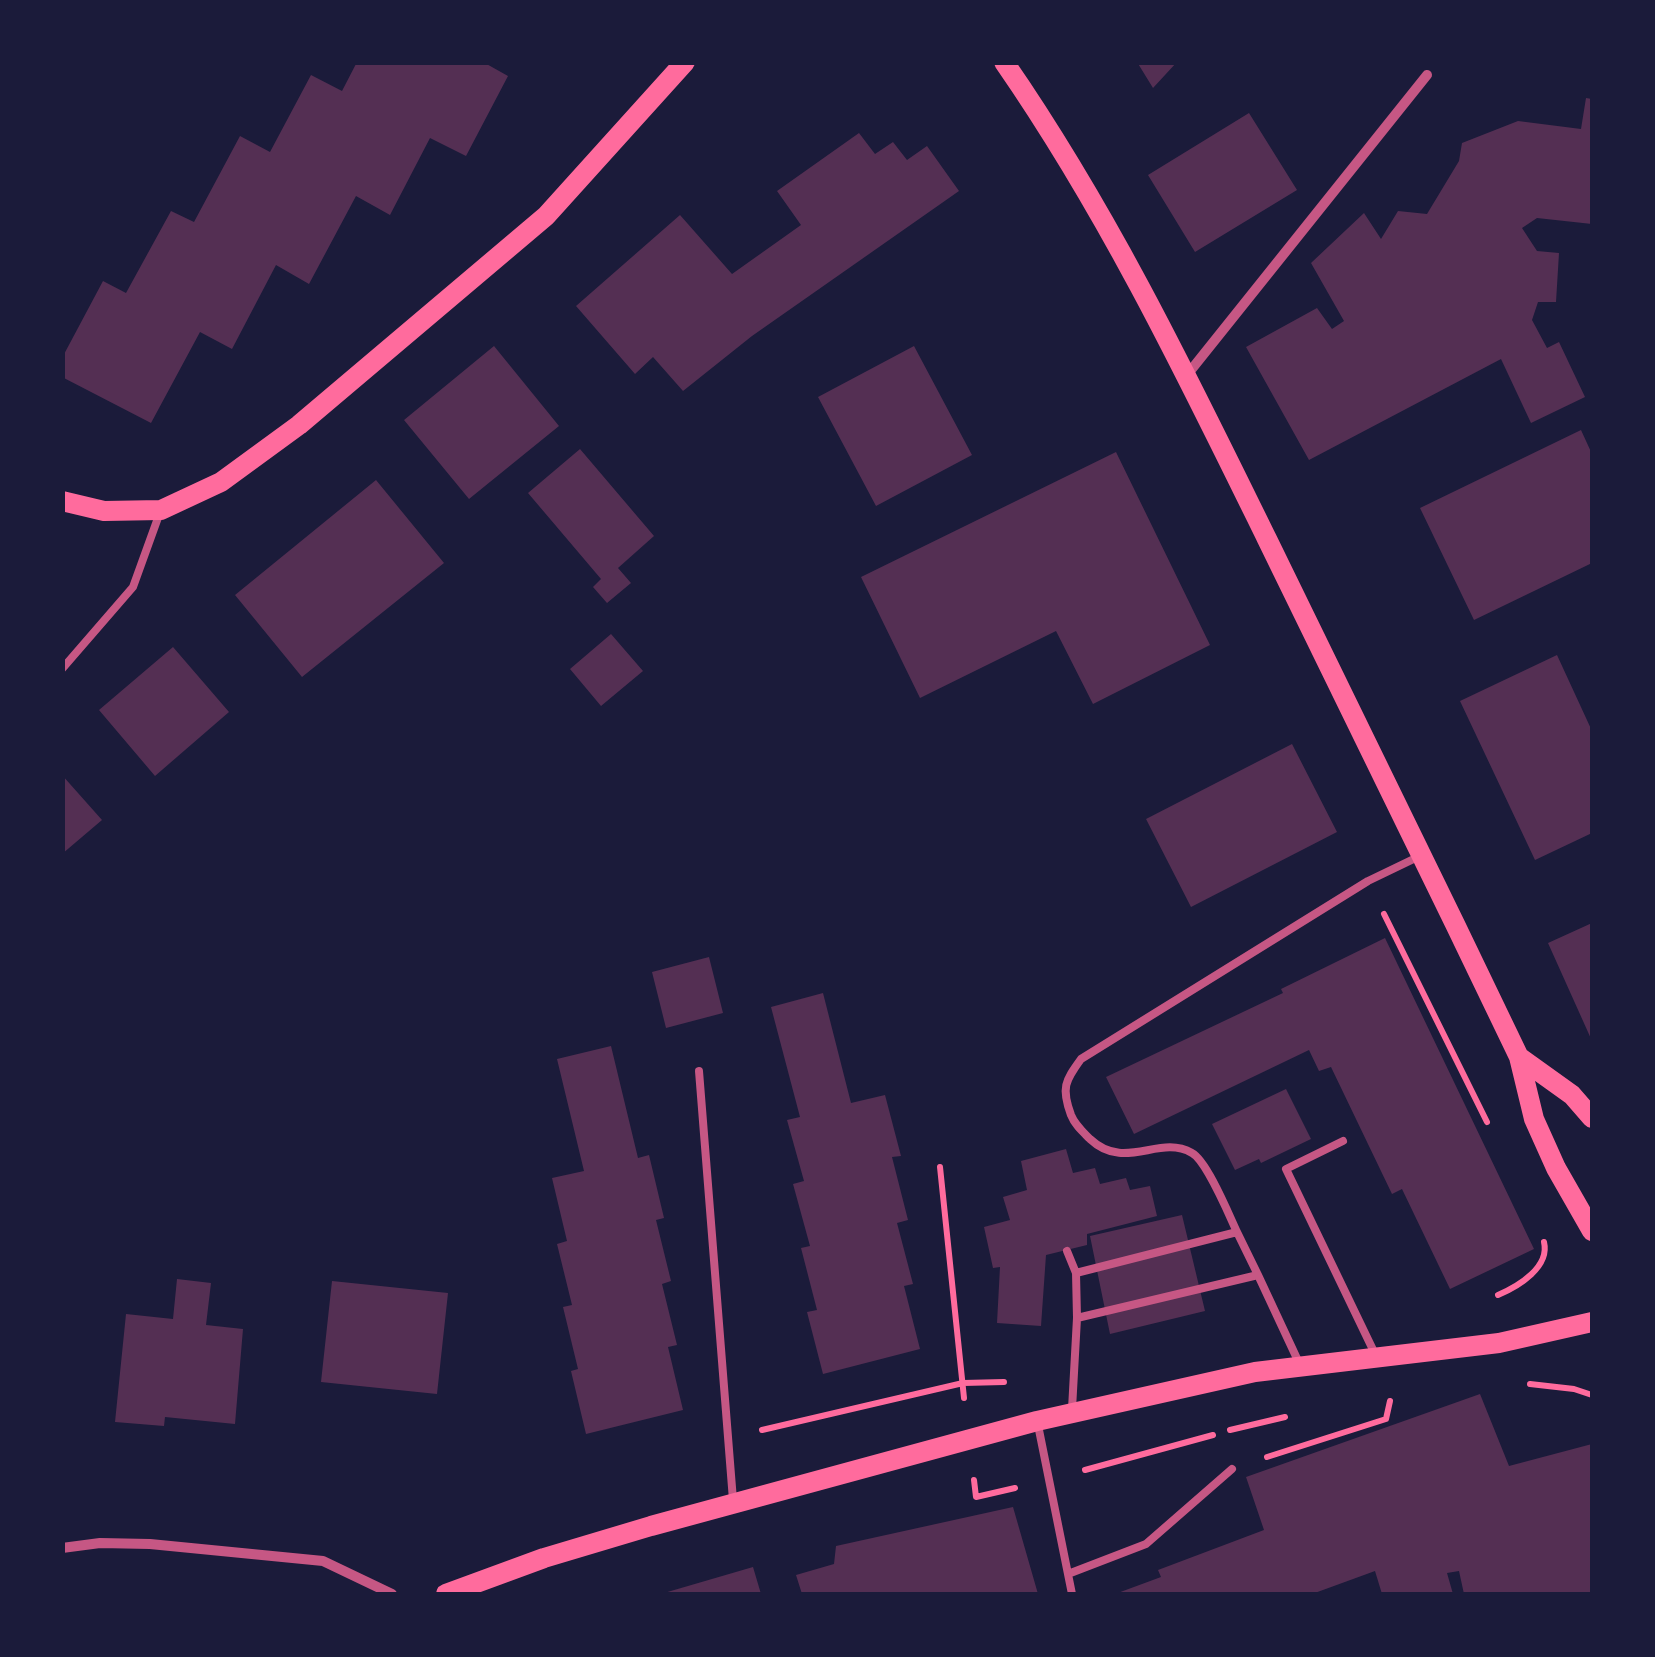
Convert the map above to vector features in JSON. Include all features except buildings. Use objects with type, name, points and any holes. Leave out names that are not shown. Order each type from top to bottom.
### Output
[{"type":"main road","points":[[62,501],[104,511],[161,510],[221,482],[299,425],[546,216],[685,62]]},
{"type":"main road","points":[[1004,62],[1092,199],[1187,376],[1519,1057],[1534,1120],[1592,1231]]},
{"type":"main road","points":[[1519,1057],[1572,1095],[1592,1118]]},
{"type":"main road","points":[[446,1594],[544,1558],[1038,1421],[1256,1372],[1500,1343],[1592,1322]]},
{"type":"street","points":[[1187,376],[1427,76]]},
{"type":"street","points":[[62,1548],[100,1543],[150,1544],[323,1561],[392,1594]]},
{"type":"lane","points":[[62,669],[132,587],[161,510]]},
{"type":"lane","points":[[1300,1366],[1203,1163],[1192,1152],[1171,1148],[1120,1155],[1098,1146],[1075,1124],[1066,1101],[1065,1080],[1081,1060],[1368,881],[1422,855]]},
{"type":"lane","points":[[699,1071],[733,1504]]},
{"type":"lane","points":[[1343,1141],[1286,1168],[1376,1356]]},
{"type":"lane","points":[[1076,1273],[1237,1232]]},
{"type":"lane","points":[[1067,1251],[1076,1273],[1072,1413]]},
{"type":"lane","points":[[1077,1318],[1258,1274]]},
{"type":"lane","points":[[1038,1421],[1072,1594]]},
{"type":"lane","points":[[1068,1574],[1146,1544],[1232,1469]]},
{"type":"path","points":[[1368,881],[1494,1136]]},
{"type":"path","points":[[728,1438],[962,1383],[940,1167]]},
{"type":"path","points":[[1519,1384],[1574,1389],[1592,1395]]},
{"type":"path","points":[[1373,1402],[1408,1398]]},
{"type":"path","points":[[1232,1469],[1386,1418],[1390,1400]]},
{"type":"path","points":[[970,1439],[976,1498],[1302,1413]]}]
